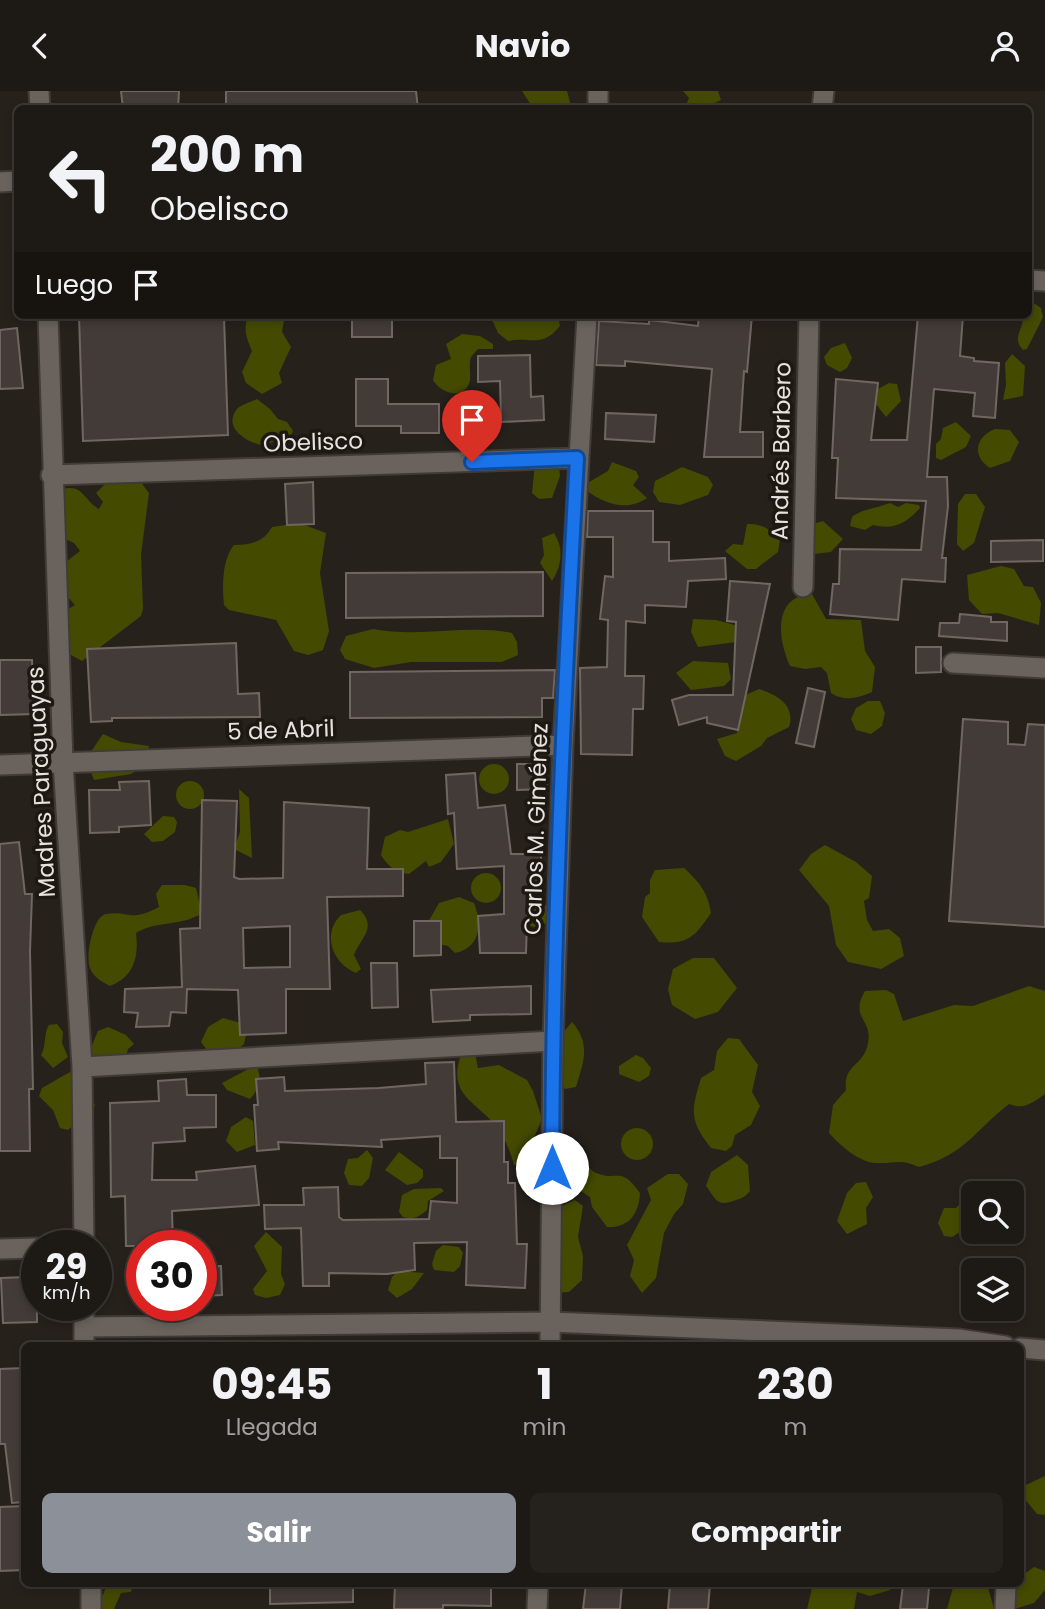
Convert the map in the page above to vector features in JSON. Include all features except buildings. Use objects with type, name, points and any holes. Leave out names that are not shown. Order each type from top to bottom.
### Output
[{"type":"street","name":"Madres Paraguayas","points":[[48,319],[51,475],[63,762],[82,1067],[83,1230]]},
{"type":"street","name":"Carlos M. Giménez","points":[[550,1342],[552,1041],[563,745],[587,319]]},
{"type":"street","name":"Andrés Barbero","points":[[803,587],[808,319]]},
{"type":"street","name":"Obelisco","points":[[51,475],[577,458]]},
{"type":"street","points":[[953,663],[1045,668]]},
{"type":"street","name":"5 de Abril","points":[[0,765],[563,745]]},
{"type":"street","points":[[82,1067],[552,1041]]},
{"type":"street","points":[[0,1249],[21,1248]]},
{"type":"street","points":[[84,1336],[551,1322],[971,1342]]},
{"type":"street","points":[[1024,1348],[1045,1350]]},
{"type":"street","points":[[91,1587],[91,1609]]},
{"type":"street","points":[[537,1609],[538,1587]]},
{"type":"street","points":[[1005,1609],[1006,1587]]},
{"type":"green space","points":[[522,91],[567,91],[571,105],[531,105]]},
{"type":"green space","points":[[683,91],[718,91],[721,100],[710,105],[686,105],[689,98]]},
{"type":"green space","points":[[1032,302],[1041,308],[1043,317],[1027,349],[1023,350],[1018,342],[1023,319],[1032,319]]},
{"type":"green space","points":[[284,319],[282,332],[291,347],[279,373],[282,383],[262,394],[246,383],[242,372],[252,351],[247,338],[247,320]]},
{"type":"green space","points":[[492,319],[559,319],[560,326],[541,340],[508,341],[498,333]]},
{"type":"green space","points":[[462,334],[480,336],[493,344],[493,349],[478,349],[471,357],[469,384],[461,392],[451,393],[440,388],[433,380],[436,365],[451,359],[446,344]]},
{"type":"green space","points":[[845,343],[852,358],[847,368],[840,372],[827,365],[824,357],[831,348]]},
{"type":"green space","points":[[1012,354],[1025,366],[1023,396],[1003,400],[1006,385],[1005,363]]},
{"type":"green space","points":[[889,383],[897,384],[901,401],[886,417],[872,399],[878,389]]},
{"type":"green space","points":[[257,399],[278,419],[287,422],[293,431],[287,444],[274,441],[265,446],[259,445],[246,439],[235,429],[233,416],[237,409]]},
{"type":"green space","points":[[956,422],[971,436],[966,447],[941,460],[936,458],[936,444],[941,439],[943,428]]},
{"type":"green space","points":[[995,429],[1010,430],[1019,442],[1010,461],[990,468],[980,458],[978,447],[984,436]]},
{"type":"green space","points":[[612,462],[636,471],[639,477],[633,485],[647,498],[632,505],[616,505],[586,490],[589,482],[608,471]]},
{"type":"green space","points":[[535,463],[559,466],[560,476],[552,498],[539,499],[532,493]]},
{"type":"green space","points":[[682,467],[708,477],[713,485],[708,495],[680,505],[659,502],[653,492],[655,481]]},
{"type":"green space","points":[[108,481],[140,481],[149,493],[141,555],[143,609],[141,616],[82,661],[62,650],[65,611],[75,605],[66,595],[58,568],[80,551],[74,543],[63,538],[60,490],[74,488],[99,509],[103,502],[96,493]]},
{"type":"green space","points":[[965,494],[976,494],[985,507],[974,543],[963,551],[957,544],[958,504]]},
{"type":"green space","points":[[890,503],[898,507],[906,503],[919,505],[920,508],[904,522],[893,526],[873,525],[865,530],[850,526],[852,517],[856,514]]},
{"type":"green space","points":[[823,521],[843,539],[831,552],[813,554],[802,527]]},
{"type":"green space","points":[[299,523],[326,533],[320,573],[329,631],[323,650],[308,655],[294,651],[276,620],[229,610],[224,605],[223,598],[225,565],[234,545],[256,542],[272,527]]},
{"type":"green space","points":[[747,524],[766,528],[780,540],[778,552],[756,569],[747,569],[725,551],[733,544],[743,545]]},
{"type":"green space","points":[[554,533],[561,557],[552,581],[540,563],[544,555],[542,538]]},
{"type":"green space","points":[[1001,566],[1014,569],[1024,586],[1033,587],[1041,603],[1039,625],[998,613],[982,614],[969,600],[967,575]]},
{"type":"green space","points":[[812,594],[826,619],[861,620],[865,651],[875,667],[872,692],[857,697],[841,697],[831,693],[827,673],[821,667],[805,669],[790,666],[781,632],[784,611],[790,602]]},
{"type":"green space","points":[[693,619],[716,620],[746,628],[744,641],[698,647],[691,632]]},
{"type":"green space","points":[[373,629],[512,633],[517,642],[518,655],[502,662],[411,662],[374,668],[345,659],[340,650],[346,636]]},
{"type":"green space","points":[[693,661],[728,663],[731,679],[724,686],[691,690],[676,673]]},
{"type":"green space","points":[[759,689],[772,694],[787,707],[790,713],[789,727],[767,738],[761,746],[736,761],[725,756],[717,739],[737,733],[739,698]]},
{"type":"green space","points":[[868,701],[880,701],[885,713],[882,726],[871,734],[856,730],[851,719],[856,708]]},
{"type":"green space","points":[[103,734],[121,742],[149,746],[146,764],[131,774],[94,780],[86,759]]},
{"type":"green space","points":[[494,764],[505,768],[509,779],[505,790],[494,794],[483,790],[479,779],[483,768]]},
{"type":"green space","points":[[190,781],[200,785],[204,795],[200,805],[190,809],[180,805],[176,795],[180,785]]},
{"type":"green space","points":[[239,789],[249,798],[252,858],[234,849],[240,832]]},
{"type":"green space","points":[[163,816],[174,817],[177,822],[175,832],[163,841],[152,842],[144,834]]},
{"type":"green space","points":[[448,819],[454,844],[441,862],[429,867],[426,861],[409,874],[392,868],[381,855],[385,837],[400,830],[408,832]]},
{"type":"green space","points":[[825,845],[856,862],[872,876],[869,898],[864,901],[867,920],[873,931],[889,929],[900,938],[904,956],[881,969],[848,962],[836,945],[829,906],[799,870],[811,854]]},
{"type":"green space","points":[[684,868],[702,888],[711,913],[690,937],[678,942],[659,942],[642,917],[645,897],[650,893],[650,880],[655,870]]},
{"type":"green space","points":[[486,873],[492,874],[500,882],[500,894],[492,902],[486,903],[480,902],[472,894],[471,888],[472,882],[480,874]]},
{"type":"green space","points":[[162,885],[196,888],[202,913],[136,933],[137,950],[130,972],[110,986],[101,981],[89,963],[91,938],[97,922],[106,914],[135,915],[159,907],[156,894]]},
{"type":"green space","points":[[459,897],[474,903],[478,926],[475,940],[470,946],[455,953],[448,946],[439,944],[427,924],[439,903]]},
{"type":"green space","points":[[536,901],[546,904],[549,914],[546,924],[536,927],[526,924],[523,914],[526,904]]},
{"type":"green space","points":[[360,910],[368,922],[368,928],[354,955],[361,969],[356,973],[341,963],[332,948],[331,939],[335,923],[341,915]]},
{"type":"green space","points":[[693,958],[714,958],[737,988],[718,1012],[695,1019],[672,1005],[668,989],[673,969]]},
{"type":"green space","points":[[1029,986],[1045,991],[1045,1094],[1024,1106],[1009,1104],[959,1148],[935,1162],[919,1167],[902,1162],[876,1163],[863,1160],[844,1148],[829,1133],[833,1105],[846,1090],[848,1075],[866,1051],[869,1035],[859,1007],[865,991],[886,990],[894,994],[903,1021],[954,1005],[973,1006]]},
{"type":"green space","points":[[223,1018],[248,1025],[244,1044],[234,1053],[207,1050],[201,1042],[208,1027]]},
{"type":"green space","points":[[572,1022],[582,1038],[584,1053],[576,1087],[565,1089],[559,1076],[560,1036]]},
{"type":"green space","points":[[57,1024],[63,1032],[62,1043],[68,1057],[53,1068],[41,1055],[47,1028]]},
{"type":"green space","points":[[108,1027],[126,1035],[134,1044],[128,1049],[125,1060],[87,1057],[98,1031]]},
{"type":"green space","points":[[728,1038],[739,1039],[758,1065],[752,1092],[760,1106],[751,1125],[735,1135],[732,1146],[726,1151],[711,1148],[699,1130],[694,1107],[701,1078],[714,1070],[717,1051]]},
{"type":"green space","points":[[475,1053],[478,1068],[499,1065],[527,1080],[533,1091],[542,1119],[531,1145],[529,1163],[525,1166],[514,1165],[508,1146],[498,1129],[461,1090],[458,1069],[461,1055]]},
{"type":"green space","points":[[636,1055],[643,1058],[651,1068],[649,1076],[639,1082],[619,1074],[619,1066]]},
{"type":"green space","points":[[256,1065],[259,1083],[250,1099],[227,1090],[222,1083]]},
{"type":"green space","points":[[70,1072],[83,1081],[95,1106],[68,1130],[60,1128],[53,1110],[39,1096],[42,1088]]},
{"type":"green space","points":[[246,1117],[253,1121],[255,1145],[237,1152],[226,1141],[231,1127]]},
{"type":"green space","points":[[637,1128],[648,1133],[653,1144],[648,1155],[637,1160],[626,1155],[621,1144],[626,1133]]},
{"type":"green space","points":[[367,1150],[373,1158],[369,1178],[362,1186],[349,1185],[344,1173],[348,1159],[358,1158]]},
{"type":"green space","points":[[399,1152],[423,1170],[423,1177],[417,1183],[407,1185],[385,1170]]},
{"type":"green space","points":[[737,1155],[748,1165],[750,1191],[740,1199],[721,1203],[706,1186],[711,1172]]},
{"type":"green space","points":[[579,1157],[596,1173],[623,1177],[633,1184],[640,1193],[638,1207],[632,1218],[622,1225],[607,1227],[592,1207],[590,1197],[563,1180],[566,1165]]},
{"type":"green space","points":[[668,1174],[679,1174],[688,1184],[683,1204],[664,1233],[656,1278],[642,1293],[630,1276],[634,1260],[627,1245],[651,1200],[647,1188]]},
{"type":"green space","points":[[866,1182],[873,1197],[866,1208],[867,1224],[847,1234],[837,1221],[847,1193],[856,1183]]},
{"type":"green space","points":[[441,1188],[444,1191],[428,1201],[427,1210],[419,1216],[407,1218],[399,1212],[402,1195],[414,1189]]},
{"type":"green space","points":[[575,1200],[583,1206],[578,1237],[583,1256],[582,1280],[569,1292],[552,1293],[561,1206]]},
{"type":"green space","points":[[961,1203],[961,1231],[952,1237],[944,1236],[938,1223],[944,1208],[956,1208]]},
{"type":"green space","points":[[266,1232],[282,1247],[281,1274],[285,1284],[280,1295],[266,1298],[255,1295],[253,1289],[267,1271],[254,1246]]},
{"type":"green space","points":[[443,1245],[459,1247],[463,1253],[460,1266],[454,1272],[434,1270],[432,1264],[436,1251]]},
{"type":"green space","points":[[398,1271],[424,1273],[412,1289],[397,1298],[388,1290],[392,1277]]},
{"type":"green space","points":[[1045,1476],[1045,1515],[1037,1514],[1024,1498],[1026,1485]]},
{"type":"green space","points":[[1034,1567],[1045,1571],[1045,1590],[1034,1603],[1014,1609],[1013,1587],[1024,1587],[1024,1574]]},
{"type":"green space","points":[[106,1587],[133,1587],[131,1592],[121,1593],[114,1609],[89,1609],[90,1604],[103,1595]]},
{"type":"green space","points":[[812,1587],[892,1587],[890,1590],[870,1596],[857,1592],[854,1609],[807,1609]]},
{"type":"green space","points":[[953,1587],[988,1587],[994,1609],[947,1609]]},
{"type":"route","points":[[472,462],[577,458],[552,1041],[552,1168]]}]
